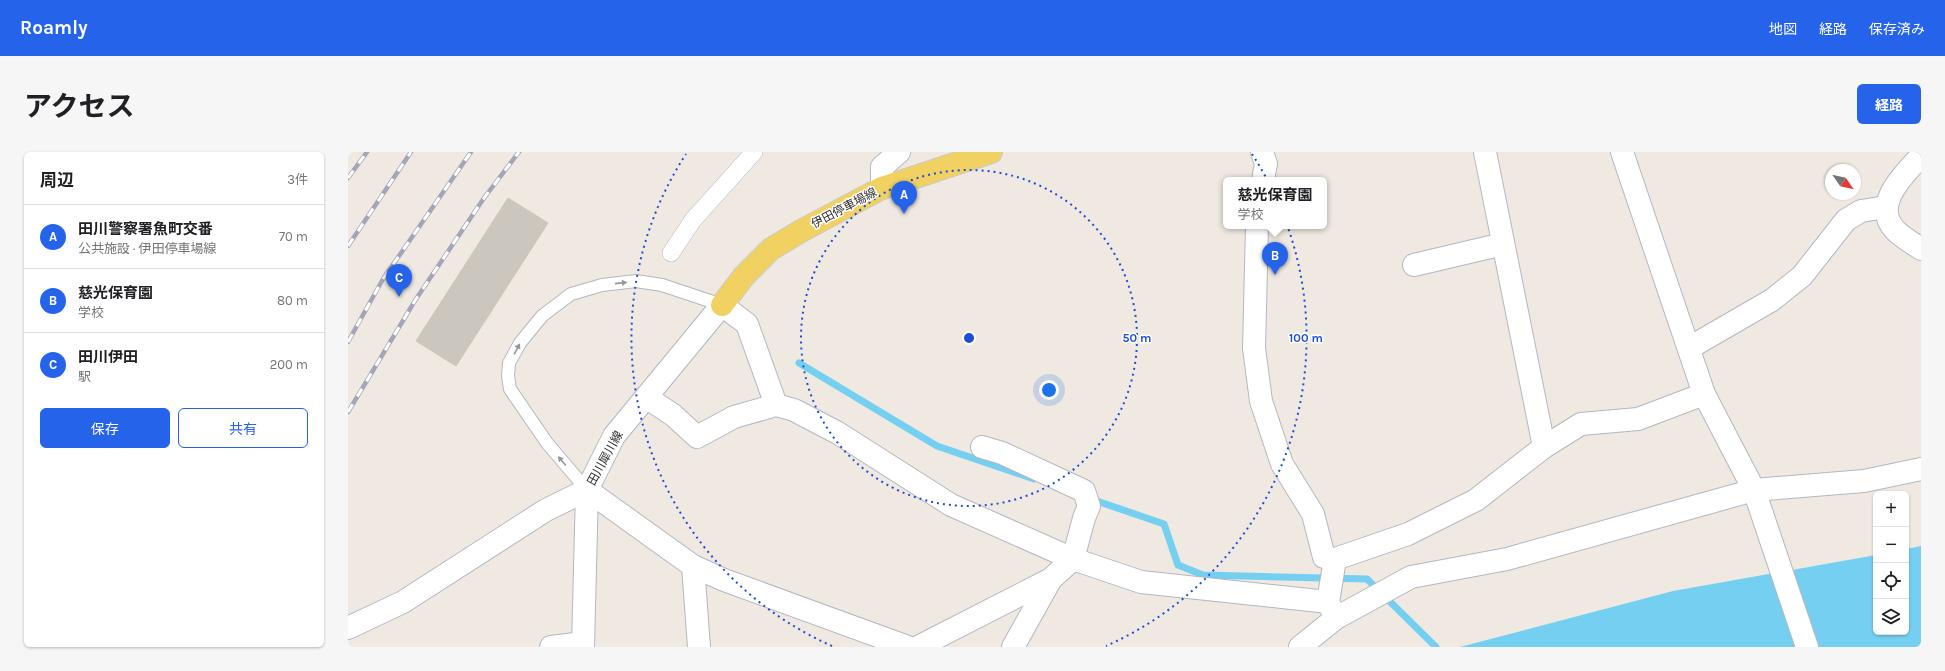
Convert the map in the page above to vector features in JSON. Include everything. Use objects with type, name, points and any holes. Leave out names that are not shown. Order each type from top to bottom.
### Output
[{"type":"main road","name":"伊田停車場線","points":[[722,305],[744,276],[771,249],[802,231],[882,188],[991,152]]},
{"type":"street","points":[[671,252],[693,220],[754,152]]},
{"type":"street","points":[[882,188],[882,167],[899,152]]},
{"type":"street","points":[[1262,152],[1266,164],[1264,177]]},
{"type":"street","points":[[1485,152],[1544,447]]},
{"type":"street","points":[[1622,152],[1704,394],[1757,497],[1807,647]]},
{"type":"street","points":[[1921,156],[1890,194],[1886,207],[1887,219],[1896,231],[1921,249]]},
{"type":"street","points":[[1688,348],[1772,300],[1802,276],[1846,220],[1861,211],[1886,207]]},
{"type":"street","points":[[1257,229],[1254,348],[1261,401],[1282,464],[1314,514],[1324,557],[1334,561],[1408,534],[1476,500],[1544,447],[1581,424],[1638,419],[1704,394]]},
{"type":"street","points":[[1414,264],[1503,244]]},
{"type":"street","points":[[722,305],[747,324],[776,406]]},
{"type":"street","name":"田川犀川線","points":[[583,645],[587,490],[614,436],[722,305]]},
{"type":"street","points":[[646,397],[672,415],[697,437],[734,417],[776,406],[794,410],[838,433],[951,506],[1073,559],[1141,582],[1331,603],[1411,577],[1507,559],[1757,497],[1864,481],[1921,469]]},
{"type":"street","points":[[918,647],[1051,579],[1073,559],[1084,518],[1090,506],[1084,491],[1002,453],[982,447]]},
{"type":"street","points":[[348,628],[403,602],[546,510],[587,490],[693,566],[724,580],[908,647]]},
{"type":"street","points":[[1300,647],[1331,603],[1334,561]]},
{"type":"street","points":[[693,566],[698,647]]},
{"type":"street","points":[[1013,647],[1051,579]]},
{"type":"street","points":[[552,647],[583,645]]},
{"type":"lane","points":[[587,490],[547,443],[510,389],[508,376],[509,363],[520,343],[542,316],[572,294],[602,284],[636,281],[662,285],[722,305]]},
{"type":"water","points":[[1921,546],[1921,647],[1460,647],[1673,591],[1873,556],[1873,635],[1909,635],[1909,548]]},
{"type":"building","points":[[508,198],[548,223],[456,366],[416,341]]},
{"type":"waterway","points":[[799,363],[937,446],[1034,479]]},
{"type":"waterway","points":[[1091,499],[1164,524],[1178,565],[1203,575],[1367,579],[1436,647]]},
{"type":"railway","points":[[348,178],[367,152]]},
{"type":"railway","points":[[348,246],[411,152]]},
{"type":"railway","points":[[348,342],[383,279],[471,152]]},
{"type":"railway","points":[[348,412],[416,299],[484,198],[519,152]]},
{"type":"place","name":"田川警察署魚町交番","points":[[904,214]]},
{"type":"place","name":"慈光保育園","points":[[1275,275]]},
{"type":"place","name":"田川伊田","points":[[399,297]]}]
